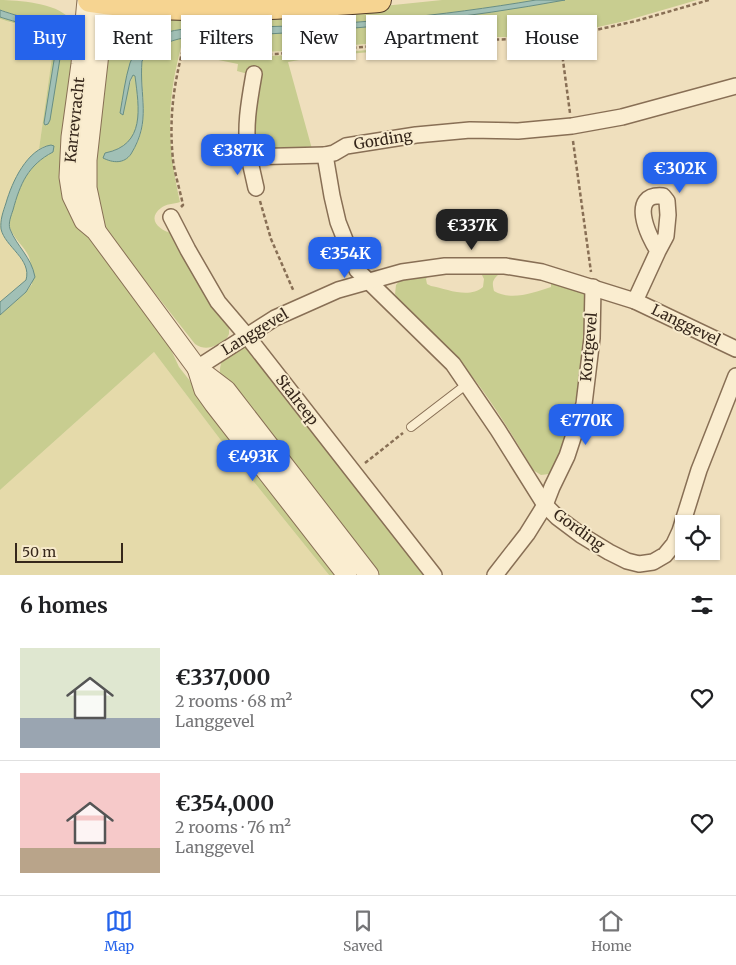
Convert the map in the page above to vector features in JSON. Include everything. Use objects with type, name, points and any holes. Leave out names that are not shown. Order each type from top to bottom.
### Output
[{"type":"main road","points":[[97,1],[169,8],[229,9],[379,0]]},
{"type":"street","name":"Karrevracht","points":[[97,1],[87,160],[87,188],[96,231],[197,368],[226,390],[370,575]]},
{"type":"street","points":[[254,74],[247,118],[246,140],[248,157],[256,188]]},
{"type":"street","name":"Gording","points":[[736,86],[622,117],[572,126],[518,131],[470,130],[416,135],[346,146],[326,155],[338,222],[357,270],[453,364],[498,430],[545,505],[557,517],[581,535],[609,552],[627,561],[639,564],[644,569],[664,555],[674,544],[680,531],[699,470],[736,376]]},
{"type":"street","points":[[248,157],[326,155]]},
{"type":"street","name":"Stalreep","points":[[171,217],[218,302],[247,336],[434,575]]},
{"type":"street","name":"Langgevel","points":[[636,301],[658,251]]},
{"type":"street","name":"Langgevel","points":[[197,368],[275,318],[338,290],[402,272],[445,266],[505,266],[542,272],[636,301],[736,349]]},
{"type":"street","name":"Kortgevel","points":[[496,575],[527,534],[545,505],[567,456],[584,404],[592,338],[593,287]]},
{"type":"street","name":"Karrevracht","points":[[197,368],[204,390],[214,404],[347,575]]},
{"type":"lane","points":[[411,427],[467,384]]},
{"type":"path","points":[[597,30],[636,21],[709,0]]},
{"type":"path","points":[[171,217],[183,205],[173,162],[171,116],[175,80],[183,49],[206,48],[239,55],[276,54],[437,41],[507,40]]},
{"type":"path","points":[[563,60],[593,287]]},
{"type":"path","points":[[256,188],[271,239],[294,292]]},
{"type":"path","points":[[354,472],[411,427]]},
{"type":"shaded area","points":[[0,19],[15,24],[15,60],[52,60],[39,149],[2,232],[25,265],[28,275],[26,280],[0,302]]},
{"type":"shaded area","points":[[154,352],[229,451],[329,575],[0,575],[0,490]]},
{"type":"green space","points":[[0,0],[17,1],[46,6],[65,15],[15,15],[0,10]]},
{"type":"green space","points":[[442,0],[536,0],[428,15],[366,15],[366,21],[356,22],[356,15],[282,15],[282,26],[272,26],[272,15],[181,15],[181,30],[171,32],[171,15],[139,15],[374,7]]},
{"type":"green space","points":[[565,0],[697,0],[597,27],[597,15],[507,15],[507,37],[497,37],[497,15],[463,15]]},
{"type":"green space","points":[[0,17],[15,21],[15,23],[0,19]]},
{"type":"green space","points":[[366,26],[366,44],[356,45],[356,27]]},
{"type":"green space","points":[[282,33],[282,51],[272,52],[272,34]]},
{"type":"green space","points":[[181,38],[173,88],[170,125],[173,161],[180,202],[163,207],[157,212],[155,220],[159,227],[172,233],[229,324],[227,338],[207,348],[195,344],[114,241],[101,218],[92,178],[106,60],[134,60],[131,62],[120,113],[133,75],[135,76],[138,101],[137,124],[128,142],[119,148],[105,153],[129,157],[138,141],[142,127],[144,108],[142,61],[171,60],[171,41]]},
{"type":"green space","points":[[366,50],[366,52],[356,53],[356,51]]},
{"type":"green space","points":[[282,55],[282,60],[299,60],[288,62],[312,149],[271,151],[261,148],[254,134],[254,124],[256,100],[262,72],[249,67],[248,74],[237,71],[238,64],[218,60],[272,60],[272,56]]},
{"type":"green space","points":[[52,60],[55,60],[51,77],[57,60],[73,60],[66,175],[167,341],[179,367],[343,575],[329,575],[229,451],[154,352],[0,490],[0,315],[26,292],[32,284],[29,257],[9,226],[26,176],[37,163],[53,152],[45,146],[39,149]]},
{"type":"green space","points":[[481,273],[499,274],[493,282],[493,286],[494,291],[501,294],[515,296],[530,294],[551,287],[551,281],[583,292],[586,297],[586,335],[578,388],[565,440],[549,474],[541,475],[533,470],[473,377],[449,349],[413,315],[395,294],[396,285],[400,280],[428,276],[426,279],[427,284],[431,286],[465,293],[477,291],[483,287],[484,279]]},
{"type":"green space","points":[[241,347],[247,347],[429,575],[375,575],[220,378],[224,358]]},
{"type":"water","points":[[536,0],[565,0],[469,15],[428,15]]},
{"type":"water","points":[[0,10],[16,15],[15,22],[0,17]]},
{"type":"water","points":[[366,21],[366,27],[356,28],[356,22]]},
{"type":"water","points":[[272,26],[282,26],[282,33],[272,34]]},
{"type":"water","points":[[181,30],[181,39],[171,42],[171,31]]},
{"type":"water","points":[[54,60],[60,60],[50,120],[48,124],[45,125]]},
{"type":"water","points":[[132,60],[143,60],[143,119],[141,130],[131,154],[125,160],[111,161],[103,158],[105,153],[118,149],[128,142],[134,134],[137,124],[138,100],[135,76],[133,75],[123,115],[120,113]]},
{"type":"water","points":[[51,145],[54,146],[53,152],[37,163],[26,176],[16,201],[9,227],[27,257],[35,277],[26,292],[0,315],[0,302],[26,280],[27,273],[22,259],[3,235],[1,219],[12,186],[22,168],[35,153]]}]
